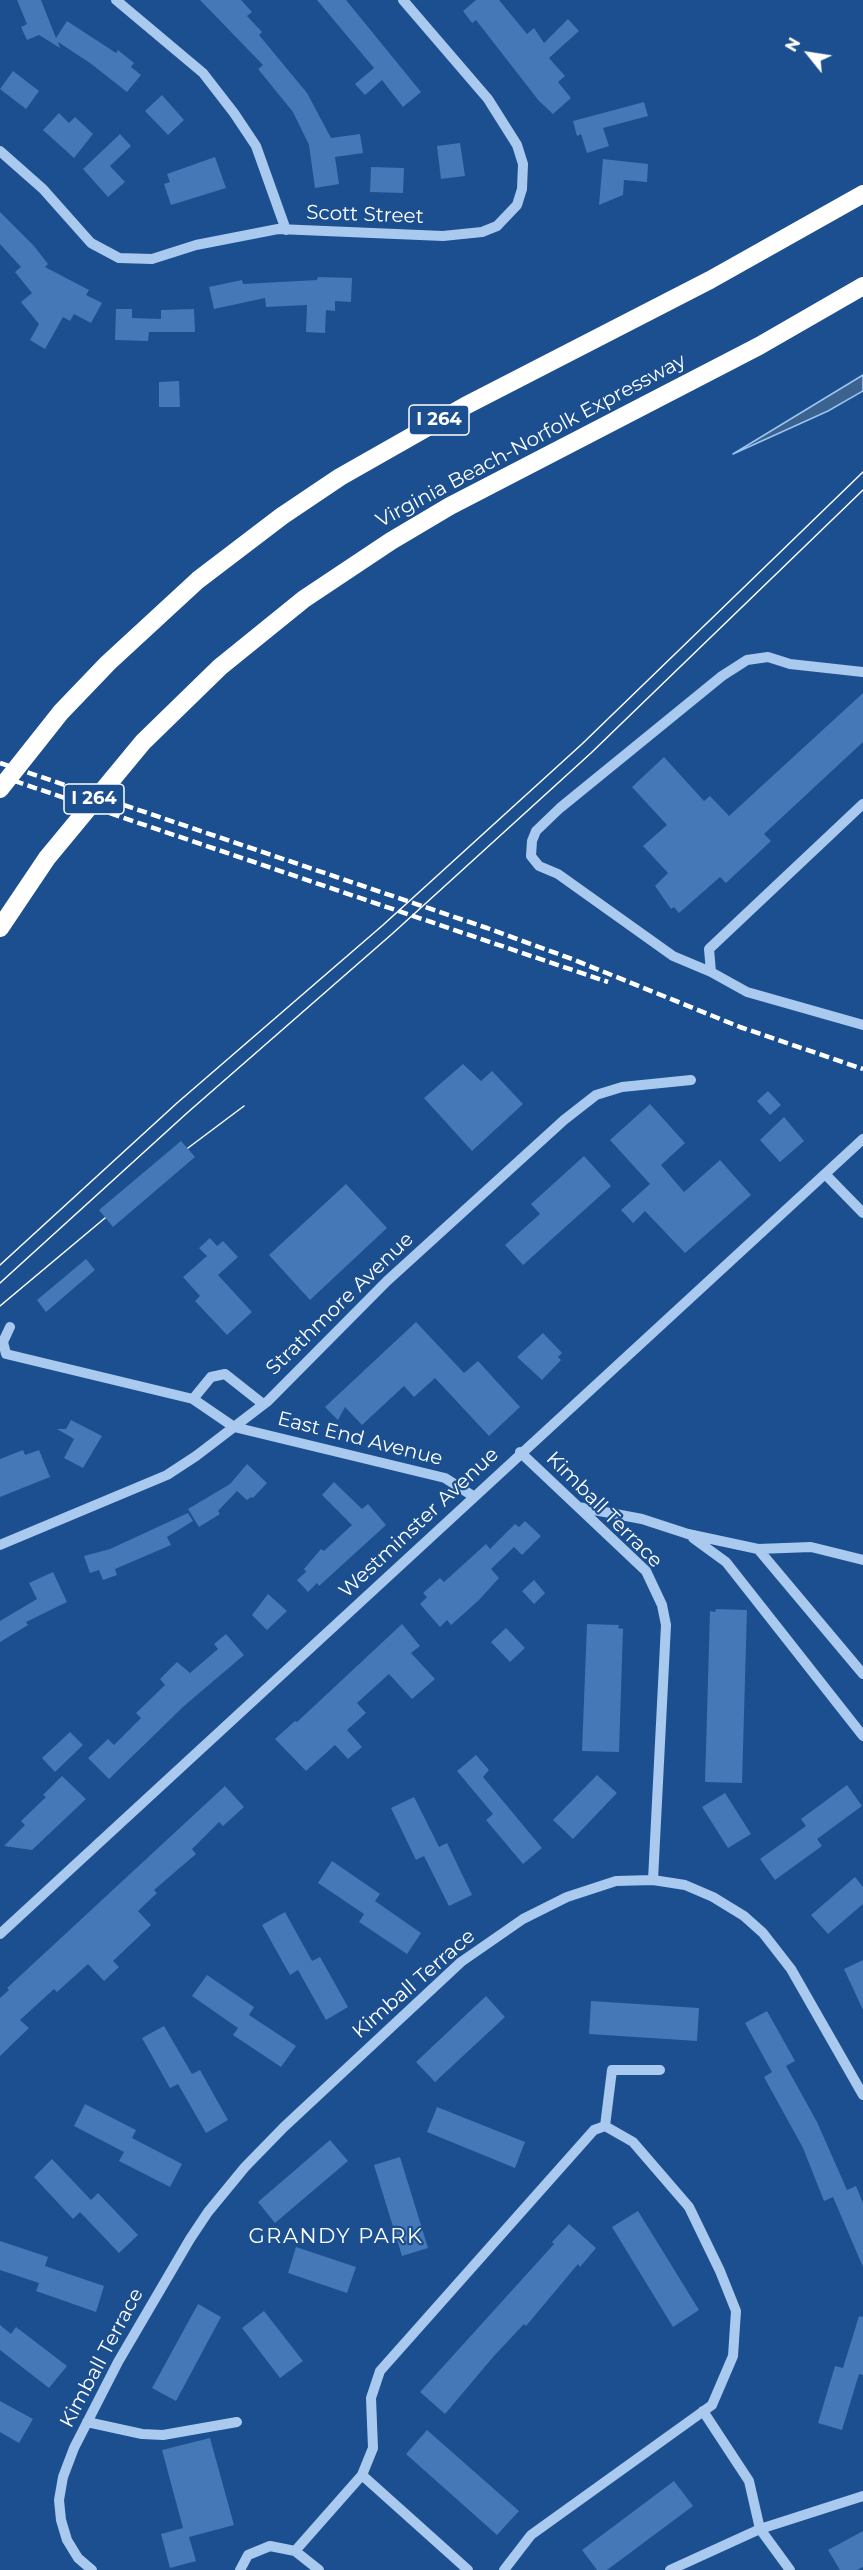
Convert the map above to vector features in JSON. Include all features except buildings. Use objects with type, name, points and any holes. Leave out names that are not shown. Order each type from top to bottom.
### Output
[{"type":"highway","name":"I 264","points":[[0,789],[61,712],[108,663],[198,580],[282,516],[340,477],[465,406],[710,280],[863,194]]},
{"type":"highway","name":"Virginia Beach-Norfolk Expressway","points":[[0,928],[46,858],[143,742],[220,667],[304,599],[391,541],[560,447],[759,346],[863,285]]},
{"type":"street","points":[[116,0],[203,73],[234,112],[256,146],[286,230]]},
{"type":"street","name":"Scott Street","points":[[0,151],[43,189],[91,243],[119,258],[152,259],[196,244],[241,234],[286,230],[442,236],[482,232],[497,226],[517,205],[524,177],[517,145],[488,99],[402,0]]},
{"type":"street","points":[[863,672],[789,664],[768,657],[747,660],[722,676],[560,808],[536,831],[531,856],[539,866],[558,874],[673,956],[711,972],[747,992],[863,1025]]},
{"type":"street","points":[[711,972],[708,949],[863,804]]},
{"type":"street","name":"Strathmore Avenue","points":[[0,1545],[167,1475],[234,1427],[263,1404],[387,1281],[564,1120],[596,1095],[622,1088],[691,1080]]},
{"type":"street","name":"Westminster Avenue","points":[[0,1934],[520,1452],[863,1139]]},
{"type":"street","points":[[825,1173],[863,1213]]},
{"type":"street","points":[[10,1327],[3,1342],[6,1354],[193,1399],[234,1427]]},
{"type":"street","points":[[193,1399],[211,1377],[225,1374],[263,1404]]},
{"type":"street","name":"East End Avenue","points":[[234,1427],[445,1478],[473,1496]]},
{"type":"street","name":"Kimball Terrace","points":[[92,2570],[78,2558],[61,2520],[59,2500],[67,2468],[87,2422],[157,2293],[208,2212],[245,2167],[284,2127],[461,1962],[497,1936],[541,1911],[595,1886],[616,1881],[653,1880],[666,1625],[662,1605],[646,1571],[520,1452]]},
{"type":"street","points":[[578,1507],[642,1519],[688,1534],[758,1549],[811,1547],[863,1560]]},
{"type":"street","points":[[688,1534],[726,1562],[863,1736]]},
{"type":"street","points":[[758,1549],[863,1674]]},
{"type":"street","points":[[653,1880],[685,1885],[713,1897],[744,1916],[763,1933],[791,1968],[863,2095]]},
{"type":"street","points":[[605,2126],[612,2070],[660,2070]]},
{"type":"street","points":[[295,2551],[362,2475],[373,2448],[371,2398],[380,2371],[580,2145],[594,2130],[605,2126],[633,2142],[689,2207],[736,2311],[733,2356],[712,2405],[531,2535],[504,2570]]},
{"type":"street","points":[[704,2411],[748,2481],[760,2529],[790,2570]]},
{"type":"street","points":[[87,2422],[142,2434],[163,2435],[237,2422]]},
{"type":"street","points":[[362,2475],[468,2570]]},
{"type":"street","points":[[670,2570],[760,2529],[863,2496]]},
{"type":"street","points":[[240,2570],[248,2555],[270,2546],[295,2551],[319,2570]]},
{"type":"water","points":[[863,375],[863,391],[828,411],[733,454]]},
{"type":"tram line","points":[[0,1265],[177,1103],[383,925],[582,744],[863,472]]},
{"type":"tram line","points":[[0,1283],[187,1113],[392,934],[591,753],[863,490]]},
{"type":"tram line","points":[[188,1148],[244,1106]]},
{"type":"tram line","points":[[0,1306],[105,1218]]},
{"type":"railway","points":[[0,763],[487,928],[572,959],[740,1027],[863,1069]]},
{"type":"railway","points":[[0,776],[608,982]]},
{"type":"district","name":"GRANDY PARK","points":[[336,2237]]}]
